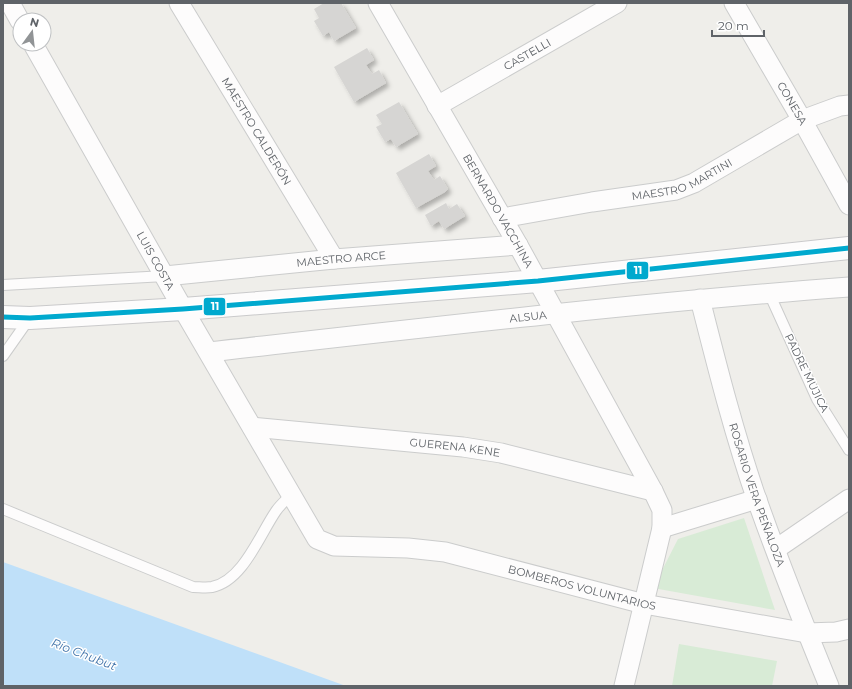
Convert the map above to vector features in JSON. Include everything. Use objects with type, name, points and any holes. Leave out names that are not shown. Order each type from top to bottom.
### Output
[{"type":"main road","points":[[3,317],[30,318],[183,309],[538,281],[849,248]]},
{"type":"street","points":[[10,3],[15,12]]},
{"type":"street","name":"MAESTRO CALDERÓN","points":[[179,3],[334,259]]},
{"type":"street","name":"BERNARDO VACCHINA","points":[[378,3],[518,245],[653,490],[662,510],[662,528],[624,686]]},
{"type":"street","name":"CASTELLI","points":[[437,106],[617,3]]},
{"type":"street","name":"CONESA","points":[[734,3],[802,120],[849,205]]},
{"type":"street","name":"LUIS COSTA","points":[[38,52],[183,309],[317,539]]},
{"type":"street","name":"MAESTRO MARTINI","points":[[502,218],[592,202],[676,190],[694,183],[802,120],[840,106],[849,105]]},
{"type":"street","name":"MAESTRO ARCE","points":[[165,276],[334,259],[518,245]]},
{"type":"street","name":"ALSUA","points":[[209,352],[556,313],[769,293],[849,288]]},
{"type":"street","name":"ROSARIO VERA PEÑALOZA","points":[[700,299],[720,380],[757,499],[807,633],[829,686]]},
{"type":"street","name":"GUERENA KENE","points":[[252,427],[464,447],[501,454],[653,490]]},
{"type":"street","points":[[662,528],[757,499]]},
{"type":"street","points":[[776,549],[849,500]]},
{"type":"street","name":"BOMBEROS VOLUNTARIOS","points":[[317,539],[334,546],[408,548],[445,552],[644,604],[807,633],[836,632],[849,629]]},
{"type":"lane","points":[[3,285],[165,276]]},
{"type":"lane","name":"PADRE MUJICA","points":[[769,293],[817,399],[849,450]]},
{"type":"lane","points":[[3,356],[30,318]]},
{"type":"lane","points":[[3,509],[193,587],[212,587],[228,579],[244,564],[263,536],[277,510],[291,494]]},
{"type":"green space","points":[[744,518],[775,610],[653,588],[678,539]]},
{"type":"green space","points":[[679,644],[777,661],[772,686],[672,686]]},
{"type":"water","name":"Río Chubut","points":[[3,562],[346,686],[9,686],[3,684]]},
{"type":"building","points":[[324,3],[341,3],[356,28],[334,41],[329,32],[323,36],[314,21],[319,18],[314,9]]},
{"type":"building","points":[[367,48],[374,60],[366,65],[372,74],[379,70],[386,83],[354,102],[334,67]]},
{"type":"building","points":[[399,102],[418,134],[396,147],[391,139],[385,142],[376,127],[382,124],[376,115]]},
{"type":"building","points":[[429,154],[436,166],[428,171],[434,180],[440,176],[448,189],[416,208],[396,173]]},
{"type":"building","points":[[446,203],[449,209],[457,204],[465,216],[444,229],[439,221],[431,226],[425,215]]},
{"type":"transit line","name":"11","points":[[3,317],[30,318],[183,309],[538,281],[849,248]]}]
